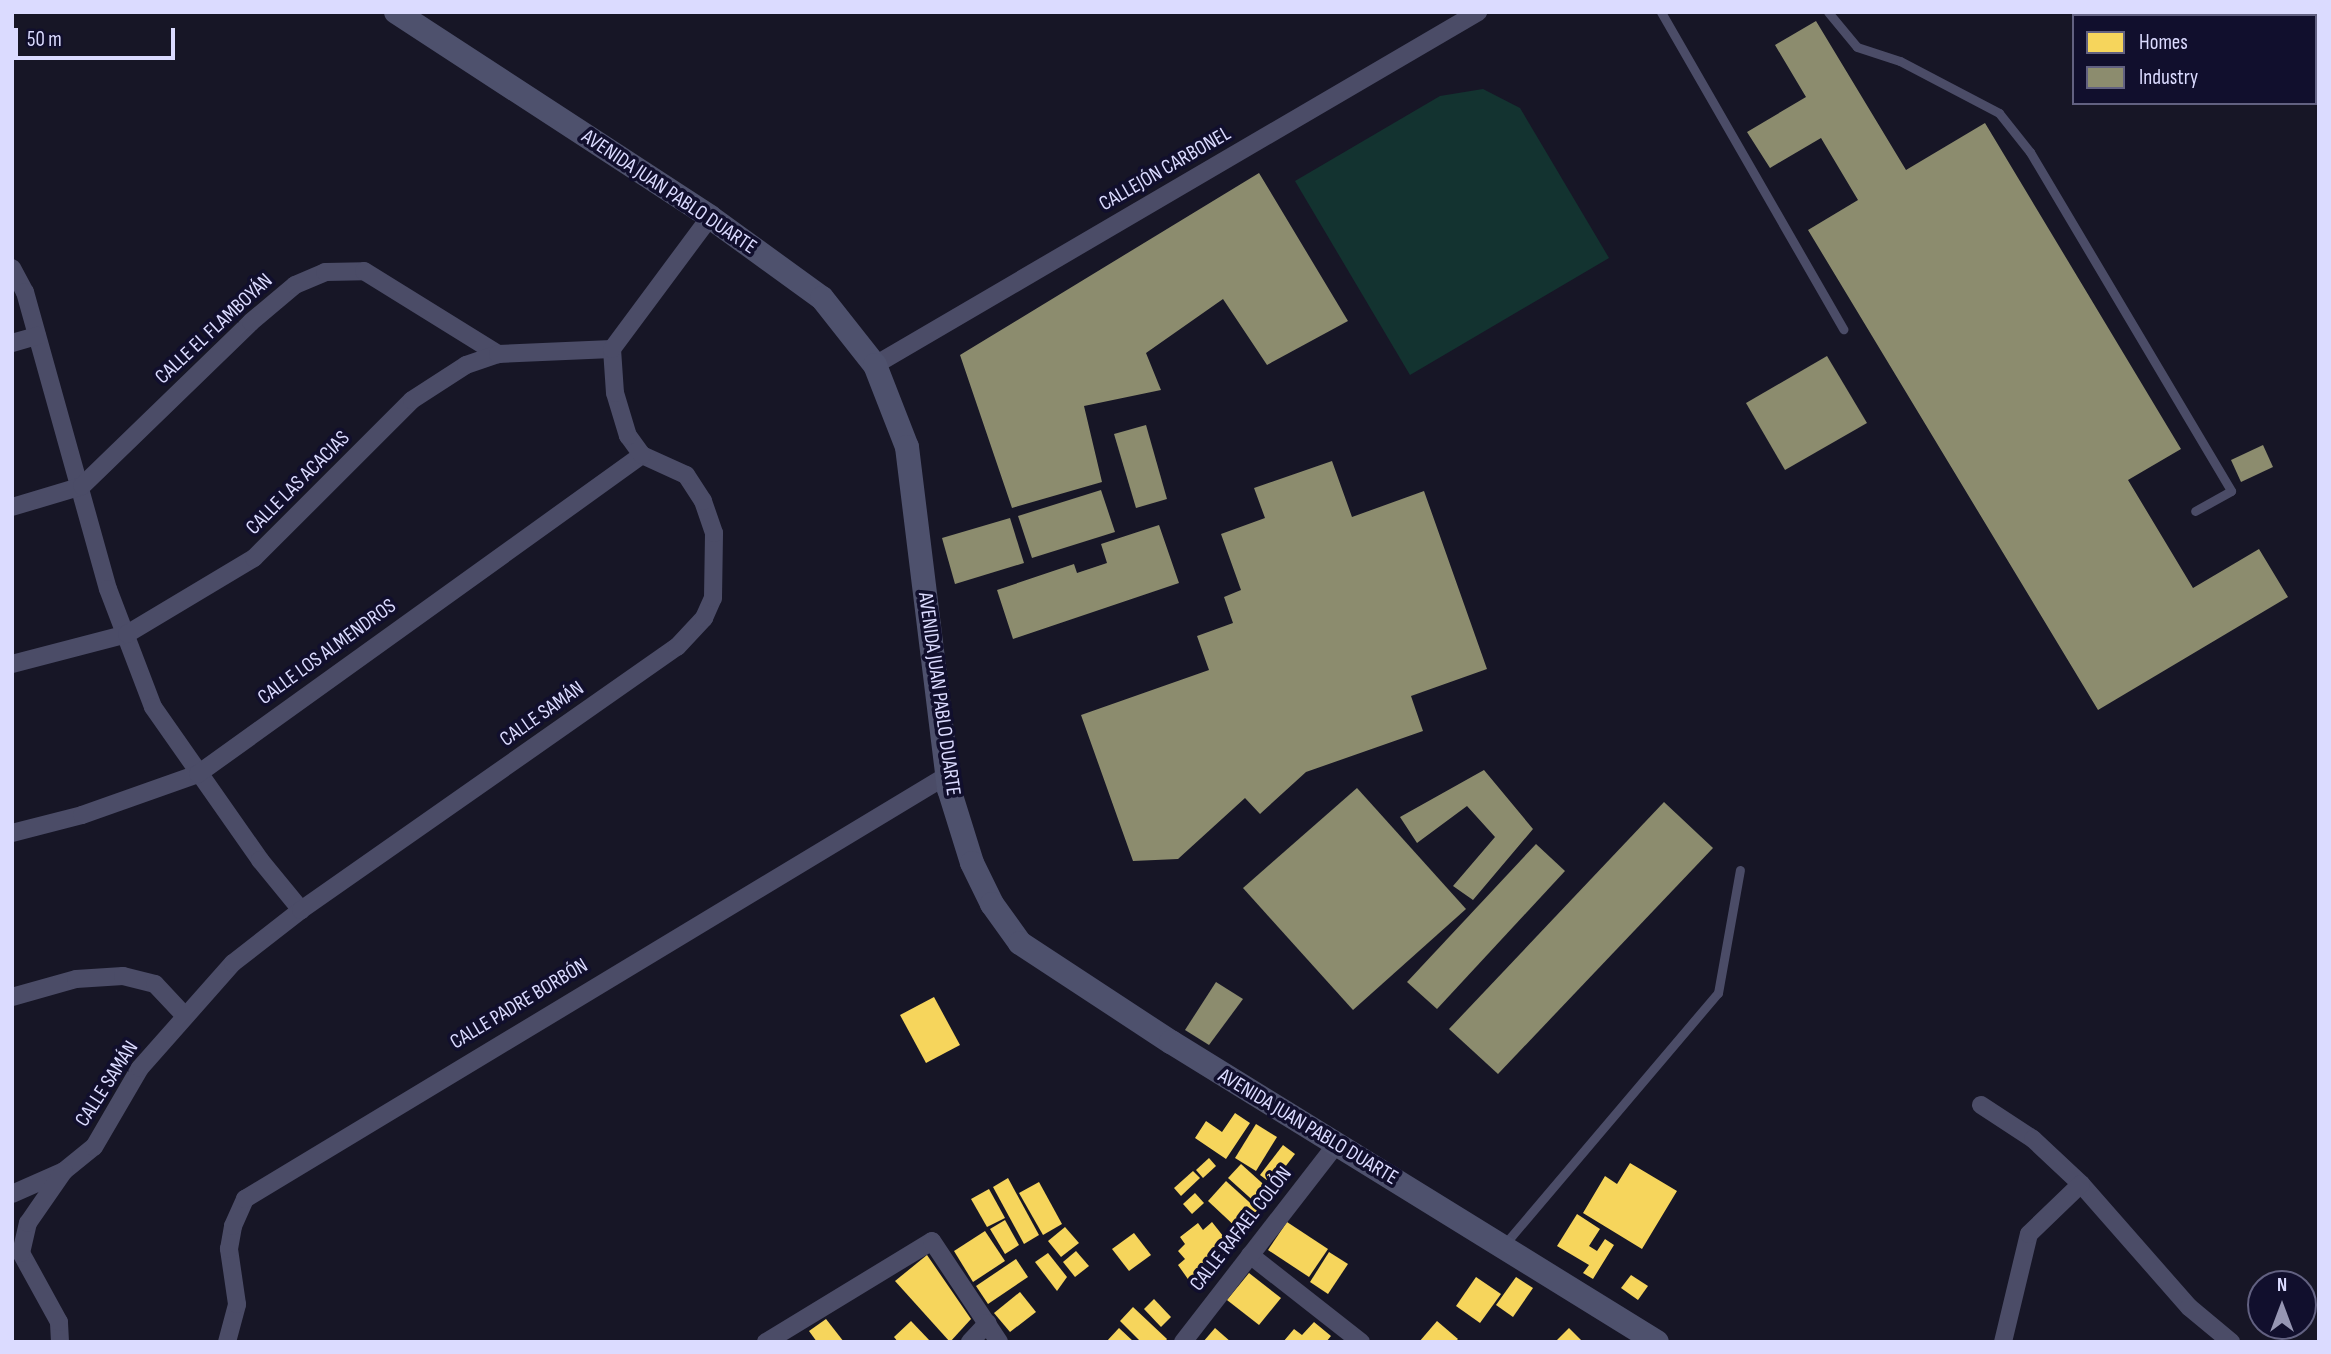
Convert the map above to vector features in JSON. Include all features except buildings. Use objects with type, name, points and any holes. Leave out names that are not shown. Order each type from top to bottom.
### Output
[{"type":"main road","name":"AVENIDA JUAN PABLO DUARTE","points":[[397,12],[710,217],[822,298],[875,365],[908,447],[946,776],[972,863],[992,904],[1020,943],[1336,1145],[1504,1245],[1657,1342]]},
{"type":"street","name":"CALLEJÓN CARBONEL","points":[[875,365],[1478,12]]},
{"type":"street","points":[[642,455],[628,436],[615,393],[612,349],[710,217]]},
{"type":"street","points":[[12,268],[37,336],[82,486],[108,589],[153,708],[198,774],[301,910]]},
{"type":"street","name":"CALLE EL FLAMBOYÁN","points":[[12,507],[82,486],[250,323],[295,285],[325,272],[364,271],[498,354]]},
{"type":"street","points":[[12,343],[37,336]]},
{"type":"street","name":"CALLE LAS ACACIAS","points":[[12,664],[127,634],[254,558],[412,400],[466,365],[498,354],[612,349]]},
{"type":"street","name":"CALLE LOS ALMENDROS","points":[[12,833],[82,815],[198,774],[642,455]]},
{"type":"street","name":"CALLE SAMÁN","points":[[64,1171],[94,1147],[139,1068],[233,963],[301,910],[677,647],[704,618],[713,598],[716,566],[714,533],[703,500],[685,475],[642,455]]},
{"type":"street","name":"CALLE PADRE BORBÓN","points":[[227,1342],[237,1304],[229,1249],[245,1199],[946,776]]},
{"type":"street","points":[[12,997],[76,979],[123,976],[155,984],[185,1016]]},
{"type":"street","points":[[1981,1105],[2034,1139],[2081,1184],[2189,1307],[2231,1342]]},
{"type":"street","name":"CALLE RAFAEL COLÓN","points":[[1183,1342],[1336,1145]]},
{"type":"street","points":[[12,1195],[64,1171]]},
{"type":"street","points":[[60,1342],[59,1322],[21,1253],[28,1223],[64,1171]]},
{"type":"street","points":[[2003,1342],[2029,1234],[2081,1184]]},
{"type":"street","points":[[766,1342],[932,1241],[999,1342]]},
{"type":"street","points":[[1250,1255],[1362,1342]]},
{"type":"street","points":[[970,1342],[988,1323]]},
{"type":"lane","points":[[1661,12],[1843,329]]},
{"type":"lane","points":[[1828,12],[1857,47],[1900,61],[1988,106],[2023,142],[2231,491],[2195,511]]},
{"type":"lane","points":[[1504,1245],[1718,993],[1740,870]]},
{"type":"green space","points":[[1483,89],[1520,108],[1609,258],[1410,375],[1295,181],[1440,96]]}]
